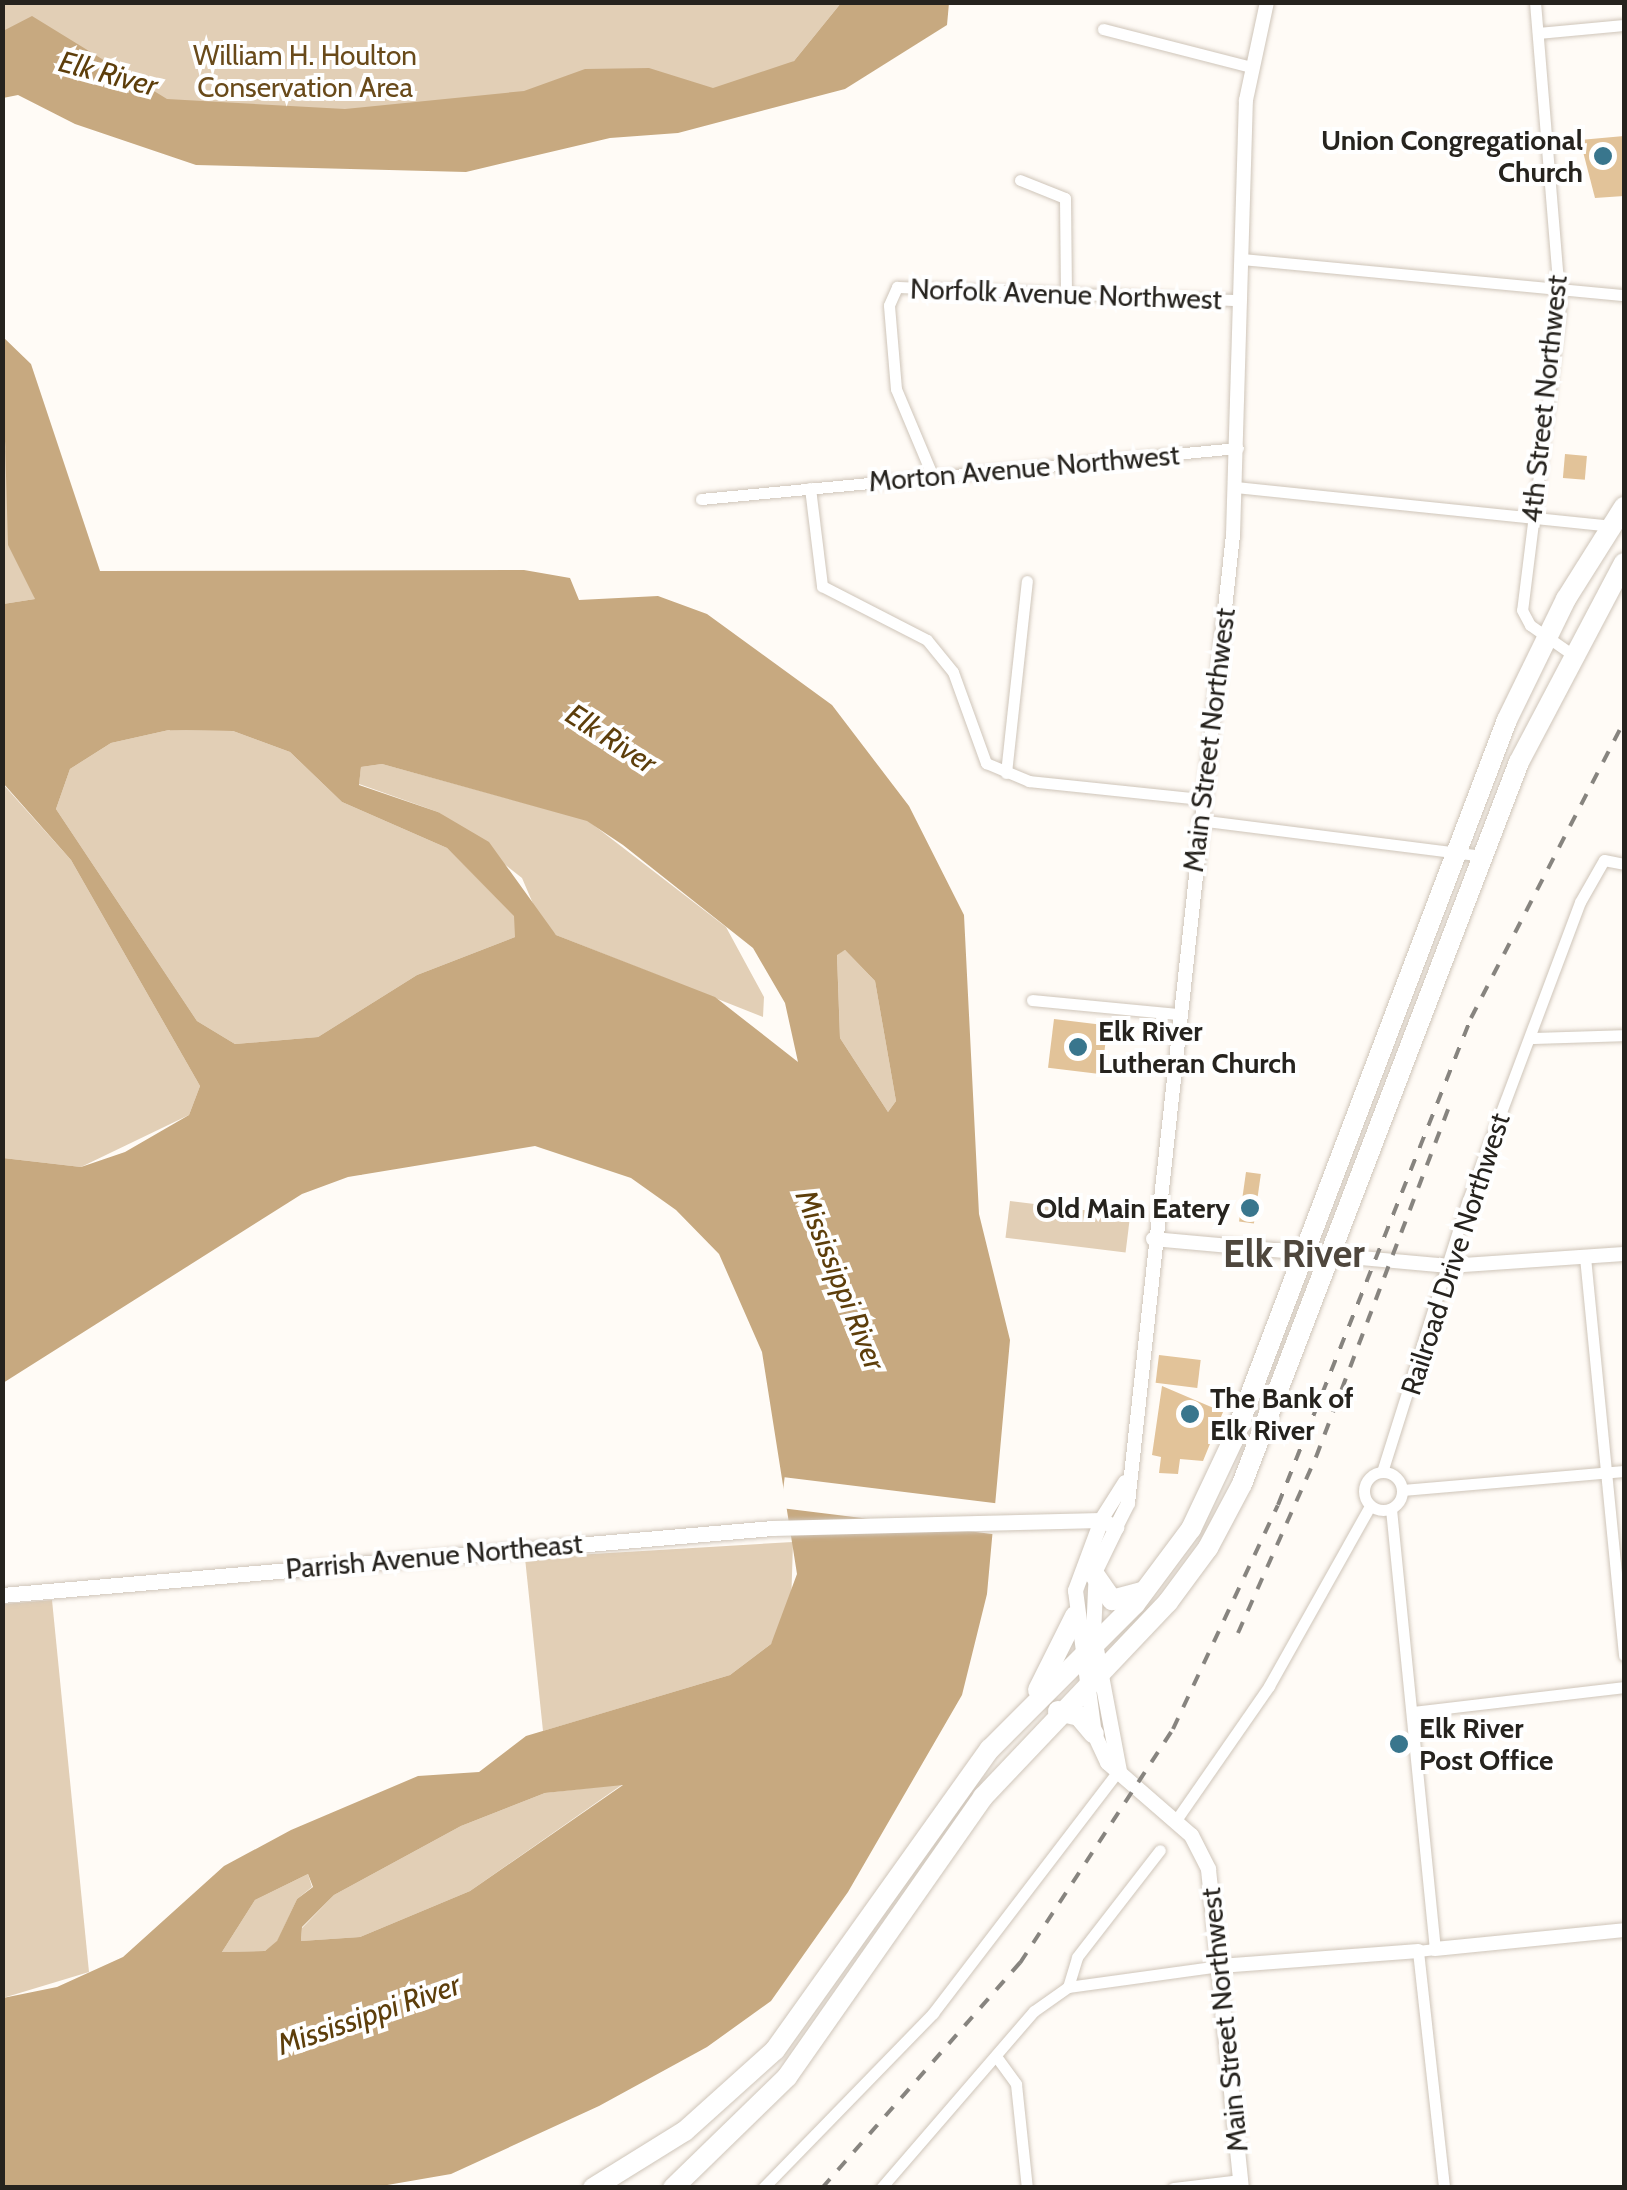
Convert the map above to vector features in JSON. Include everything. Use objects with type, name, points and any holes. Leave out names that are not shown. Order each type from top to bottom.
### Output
[{"type":"highway","points":[[594,2188],[686,2132],[775,2050],[970,1775],[1036,1697],[1152,1586],[1212,1491],[1458,850],[1546,636],[1624,507]]},
{"type":"highway","points":[[672,2188],[787,2077],[972,1810],[1058,1711],[1168,1602],[1222,1525],[1481,856],[1570,653],[1624,563]]},
{"type":"highway","points":[[1094,1574],[1106,1596],[1120,1602],[1152,1586]]},
{"type":"highway","points":[[1036,1697],[1075,1616]]},
{"type":"highway","points":[[1058,1711],[1078,1716],[1094,1734]]},
{"type":"main road","name":"Parrish Avenue Northeast","points":[[2,1596],[772,1528],[1067,1521],[1108,1524]]},
{"type":"main road","points":[[1067,1521],[1084,1552]]},
{"type":"main road","name":"Main Street Northwest","points":[[1087,1650],[1094,1574],[1108,1524]]},
{"type":"main road","name":"Main Street Northwest","points":[[1108,1524],[1084,1552],[1075,1616],[1119,1770]]},
{"type":"main road","name":"Main Street Northwest","points":[[1092,1676],[1094,1734],[1119,1770],[1176,1820],[1208,1869],[1241,2184]]},
{"type":"street","name":"Main Street Northwest","points":[[1108,1524],[1128,1477],[1236,487],[1251,67],[1268,2]]},
{"type":"street","name":"4th Street Northwest","points":[[1536,2],[1560,290],[1522,610],[1546,636],[1570,653]]},
{"type":"street","points":[[1538,34],[1624,24]]},
{"type":"street","points":[[1104,28],[1251,67]]},
{"type":"street","points":[[1020,180],[1065,198],[1066,293]]},
{"type":"street","name":"Norfolk Avenue Northwest","points":[[1242,258],[1624,295]]},
{"type":"street","name":"Norfolk Avenue Northwest","points":[[933,476],[896,390],[892,290],[1241,300]]},
{"type":"street","name":"Morton Avenue Northwest","points":[[701,499],[1238,448]]},
{"type":"street","points":[[1236,487],[1612,526]]},
{"type":"street","points":[[810,488],[822,586],[926,640],[953,672],[978,754],[1006,774],[1200,799]]},
{"type":"street","points":[[1006,774],[1027,581]]},
{"type":"street","points":[[1198,820],[1458,850],[1481,856]]},
{"type":"street","name":"Railroad Drive Northwest","points":[[1370,1506],[1364,1489],[1382,1472],[1449,1266],[1580,902],[1604,860],[1624,864]]},
{"type":"street","points":[[1032,1000],[1178,1014]]},
{"type":"street","points":[[1531,1038],[1624,1035]]},
{"type":"street","points":[[1152,1239],[1449,1266],[1624,1254]]},
{"type":"street","points":[[1586,1257],[1624,1655]]},
{"type":"street","points":[[1382,1472],[1402,1490],[1624,1471]]},
{"type":"street","points":[[1402,1490],[1391,1509],[1435,1949]]},
{"type":"street","points":[[1176,1820],[1269,1686],[1370,1506],[1391,1509]]},
{"type":"street","points":[[1412,1712],[1624,1687]]},
{"type":"street","points":[[763,2188],[944,2000],[1119,1770]]},
{"type":"street","points":[[1068,1987],[1077,1956],[1160,1850]]},
{"type":"street","points":[[881,2188],[998,2059],[1034,2011],[1068,1987],[1220,1966],[1624,1930]]},
{"type":"street","points":[[1418,1951],[1444,2188]]},
{"type":"street","points":[[998,2059],[1016,2084],[1026,2188]]},
{"type":"street","points":[[1173,2188],[1241,2184]]},
{"type":"green space","name":"William H. Houlton Conservation Area","points":[[3,3],[841,3],[794,61],[718,112],[267,143],[3,74]]},
{"type":"green space","points":[[2,431],[35,599],[3,604],[2,604]]},
{"type":"green space","points":[[169,730],[233,731],[290,752],[342,802],[447,848],[515,916],[515,937],[417,975],[318,1037],[235,1044],[197,1021],[56,809],[70,769],[111,743]]},
{"type":"green space","points":[[382,764],[587,820],[726,927],[764,997],[763,1017],[556,935],[540,920],[522,878],[438,812],[359,784],[361,767]]},
{"type":"green space","points":[[2,783],[71,860],[200,1086],[189,1115],[81,1167],[3,1158]]},
{"type":"green space","points":[[845,950],[875,981],[896,1101],[888,1112],[840,1038],[837,954]]},
{"type":"green space","points":[[1010,1201],[1130,1216],[1126,1252],[1005,1238]]},
{"type":"green space","points":[[793,1542],[791,1607],[771,1644],[730,1675],[543,1731],[525,1558]]},
{"type":"green space","points":[[52,1600],[89,1972],[3,1998],[3,1604]]},
{"type":"green space","points":[[623,1784],[470,1891],[360,1937],[301,1941],[302,1928],[334,1895],[461,1826],[545,1793]]},
{"type":"green space","points":[[308,1874],[312,1887],[297,1899],[277,1942],[265,1951],[222,1952],[255,1900]]},
{"type":"water","points":[[841,3],[949,3],[947,25],[845,89],[678,133],[610,138],[466,172],[196,165],[75,124],[18,95],[3,98],[3,31],[32,16],[167,99],[345,109],[524,91],[585,69],[649,68],[713,88],[794,61]]},
{"type":"water","name":"Mississippi River","points":[[2,336],[31,364],[100,571],[524,570],[570,578],[579,600],[658,596],[707,614],[832,705],[909,806],[964,915],[979,1214],[1010,1340],[987,1594],[962,1695],[848,1892],[771,2001],[707,2047],[599,2106],[451,2174],[370,2188],[3,2187],[3,1998],[57,1987],[123,1957],[224,1866],[291,1830],[418,1776],[479,1772],[526,1736],[730,1675],[771,1644],[797,1574],[762,1352],[719,1254],[676,1210],[631,1178],[535,1146],[348,1177],[302,1194],[3,1383],[3,1158],[81,1167],[125,1152],[189,1115],[200,1086],[71,860],[3,783],[3,604],[35,599],[8,545]],"holes":[[[169,730],[233,731],[290,752],[342,802],[447,848],[514,916],[515,937],[417,975],[318,1037],[235,1044],[197,1021],[56,809],[70,769],[111,743]],[[382,764],[587,821],[623,845],[753,948],[785,1003],[798,1062],[715,997],[556,935],[489,842],[438,812],[359,785],[361,767]],[[845,950],[875,981],[896,1101],[888,1112],[840,1038],[837,955]],[[623,1785],[470,1891],[360,1937],[301,1941],[302,1927],[334,1895],[461,1826],[545,1793]],[[308,1874],[313,1887],[297,1899],[277,1941],[265,1951],[222,1952],[255,1900]]]},
{"type":"pier","points":[[785,1477],[1002,1504],[998,1535],[781,1508]]},
{"type":"building","name":"Union Congregational Church","points":[[1624,136],[1624,196],[1595,198],[1580,140]]},
{"type":"building","points":[[1565,454],[1587,456],[1585,480],[1563,478]]},
{"type":"building","name":"Elk River Lutheran Church","points":[[1054,1019],[1108,1026],[1102,1074],[1048,1068]]},
{"type":"building","name":"Old Main Eatery","points":[[1246,1172],[1261,1174],[1254,1224],[1239,1222]]},
{"type":"building","points":[[1159,1355],[1201,1360],[1197,1388],[1156,1383]]},
{"type":"building","name":"The Bank of Elk River","points":[[1162,1386],[1223,1412],[1203,1461],[1180,1459],[1178,1474],[1159,1473],[1161,1457],[1152,1455]]},
{"type":"railway","points":[[822,2188],[1020,1963],[1173,1729],[1278,1505],[1471,1018],[1624,721]]},
{"type":"railway","points":[[1238,1633],[1316,1457],[1448,1109]]},
{"type":"place","name":"Union Congregational Church","points":[[1603,156]]},
{"type":"place","name":"Elk River Lutheran Church","points":[[1078,1047]]},
{"type":"place","name":"Old Main Eatery","points":[[1250,1208]]},
{"type":"place","name":"The Bank of Elk River","points":[[1190,1414]]},
{"type":"place","name":"Elk River Post Office","points":[[1399,1744]]},
{"type":"district","name":"Elk River","points":[[1294,1254]]}]
